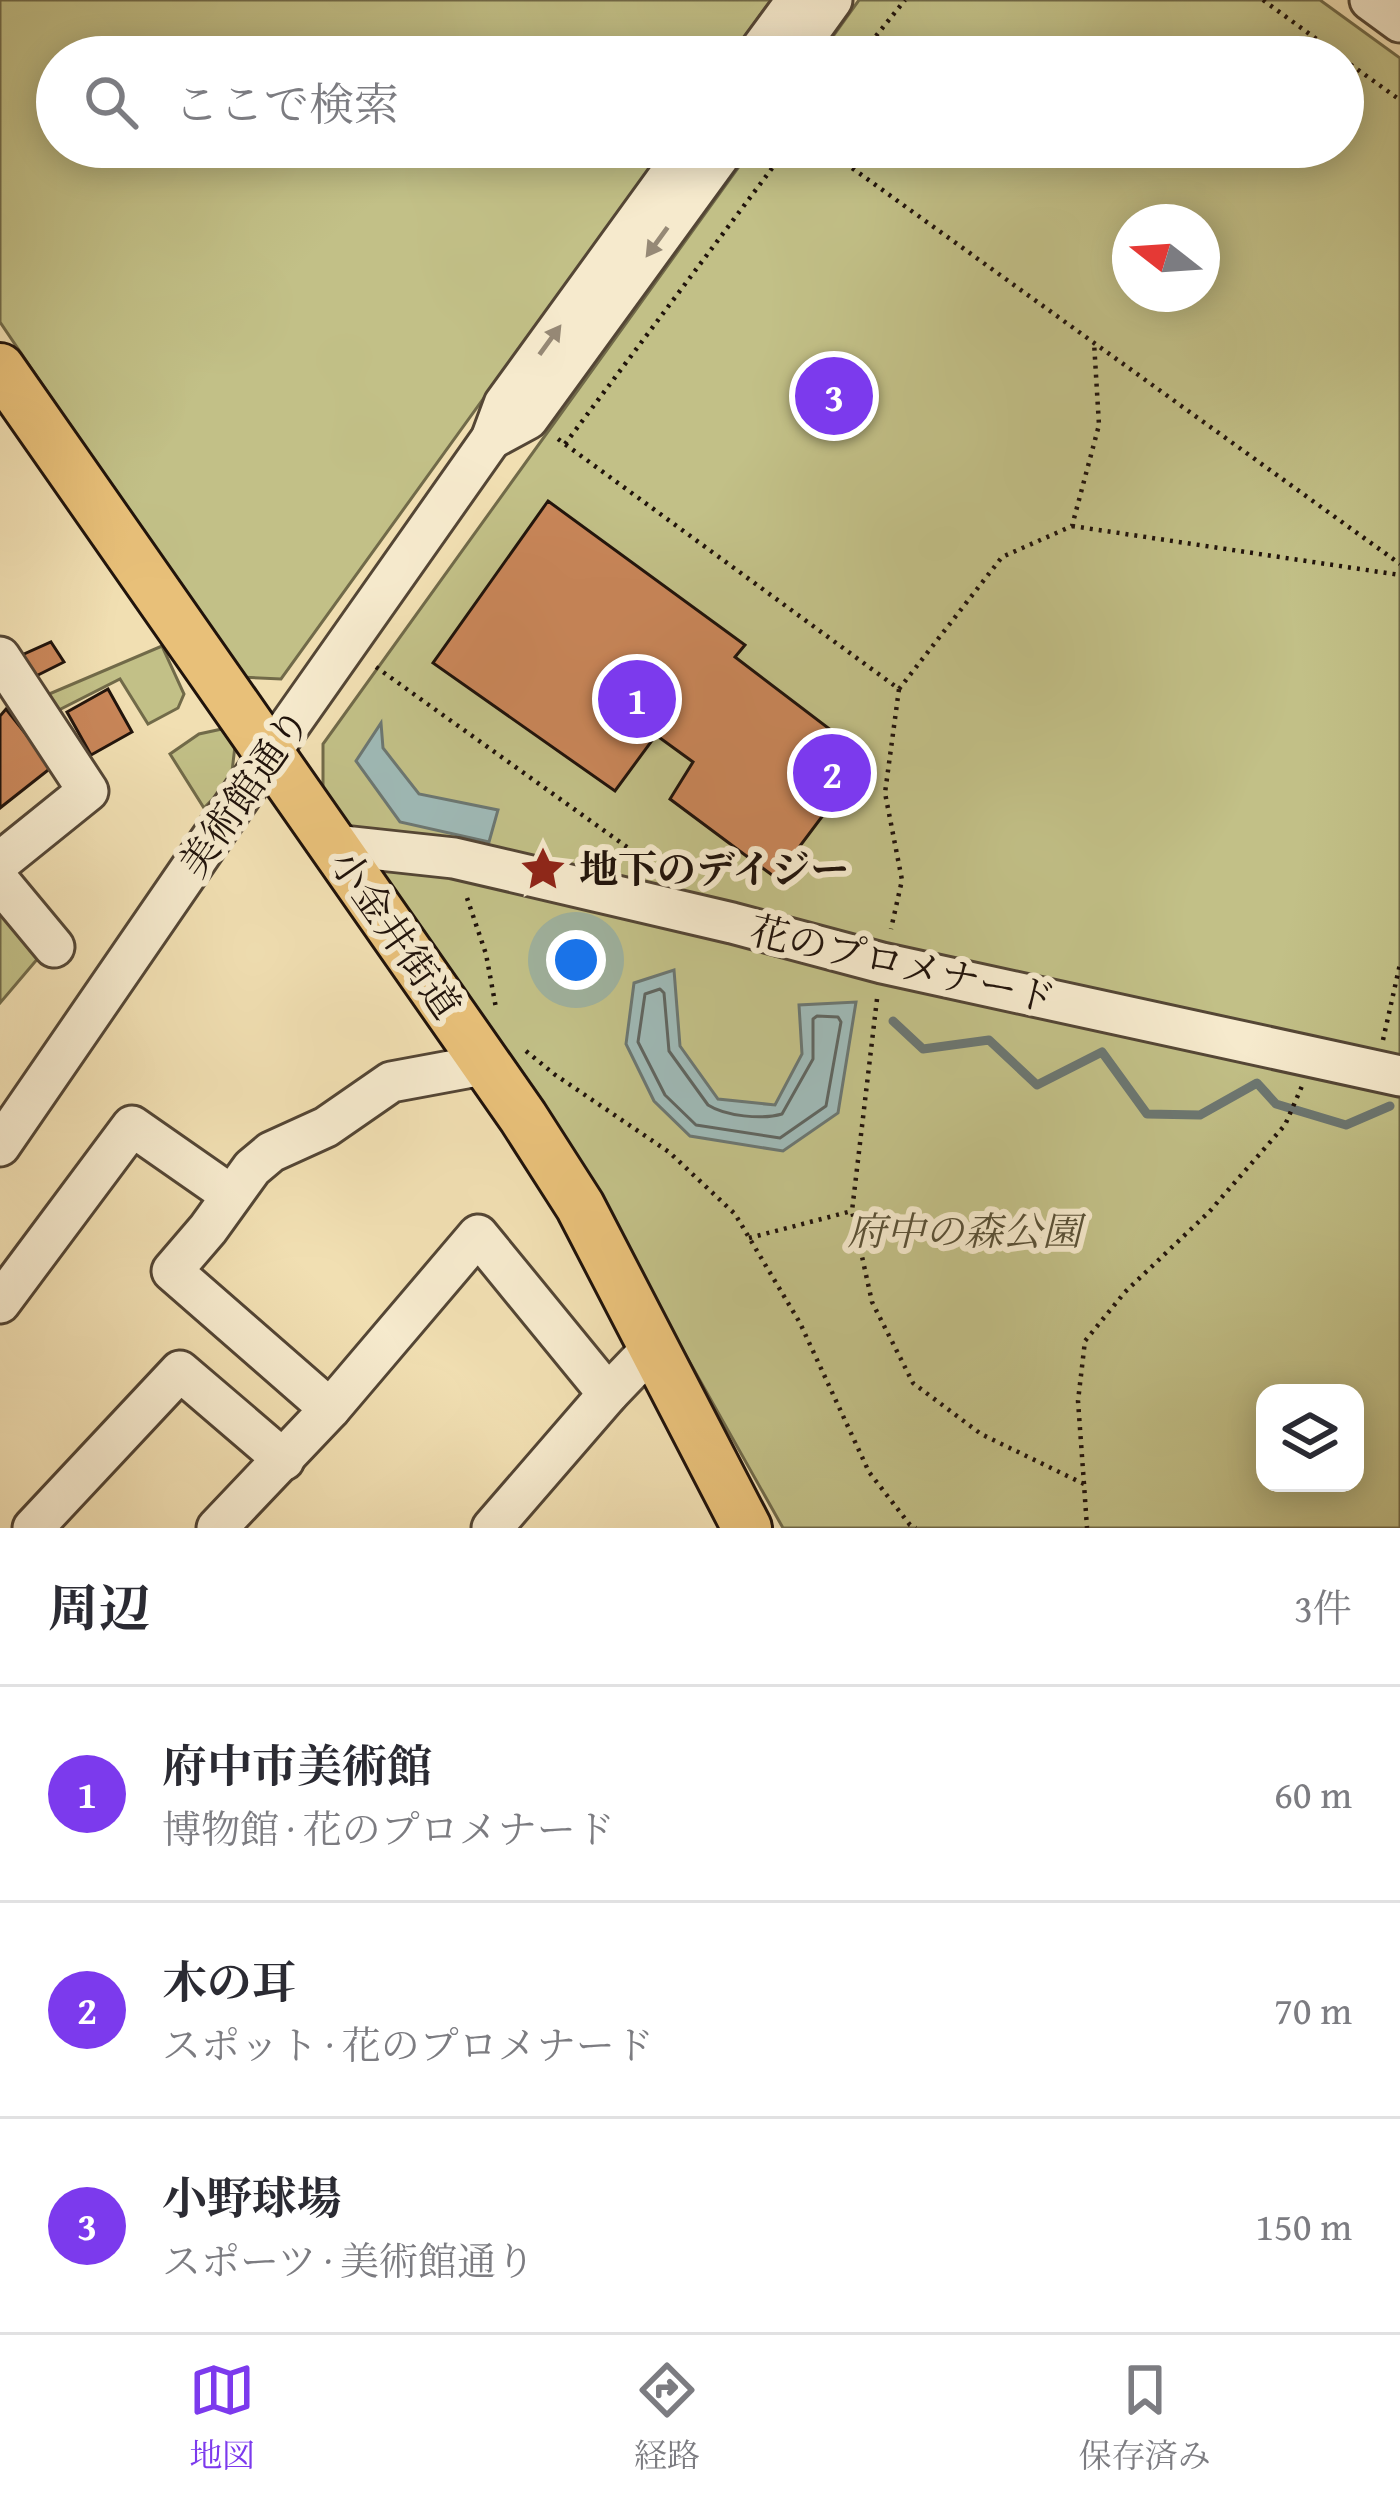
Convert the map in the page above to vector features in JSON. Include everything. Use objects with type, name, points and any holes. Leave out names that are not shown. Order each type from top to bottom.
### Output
[{"type":"main road","name":"小金井街道","points":[[0,370],[334,845],[504,1045],[580,1206],[747,1528]]},
{"type":"street","points":[[770,36],[797,0]]},
{"type":"street","points":[[806,36],[832,0]]},
{"type":"street","points":[[1370,0],[1400,22]]},
{"type":"street","name":"美術館通り","points":[[0,1146],[490,440],[504,404],[675,168]]},
{"type":"street","name":"美術館通り","points":[[490,440],[528,419],[711,168]]},
{"type":"street","points":[[0,862],[88,791],[7,683]]},
{"type":"street","name":"花のプロメナード","points":[[334,845],[454,858],[882,963],[1388,1073]]},
{"type":"street","points":[[0,882],[54,947]]},
{"type":"street","points":[[330,1409],[172,1271],[252,1168],[271,1152],[326,1127],[391,1082],[504,1045]]},
{"type":"street","points":[[0,1303],[131,1126],[231,1195]]},
{"type":"street","points":[[217,1528],[330,1409],[478,1235],[608,1394]]},
{"type":"street","points":[[492,1528],[654,1346]]},
{"type":"street","points":[[33,1528],[180,1371],[284,1460]]},
{"type":"path","points":[[876,36],[905,0]]},
{"type":"path","points":[[1263,0],[1312,36]]},
{"type":"path","points":[[1364,74],[1400,100]]},
{"type":"path","points":[[565,445],[772,168]]},
{"type":"path","points":[[852,168],[1400,564]]},
{"type":"path","points":[[1072,526],[1099,425],[1094,342]]},
{"type":"path","points":[[899,689],[1002,557],[1072,526],[1400,575]]},
{"type":"path","points":[[376,667],[657,869]]},
{"type":"path","points":[[454,858],[485,954],[504,1045],[669,1152],[735,1214],[800,1323],[869,1472],[916,1528]]},
{"type":"path","points":[[1388,1073],[1400,964]]},
{"type":"path","points":[[1084,1484],[1078,1401],[1085,1341],[1125,1292],[1209,1212],[1285,1125],[1315,1058]]},
{"type":"path","points":[[749,1238],[852,1210]]},
{"type":"green space","points":[[0,0],[771,0],[745,36],[36,36],[36,168],[650,168],[281,679],[240,677],[0,322]]},
{"type":"green space","name":"府中の森公園","points":[[859,0],[1320,0],[1400,58],[1400,1528],[783,1528],[585,1176],[323,792],[323,744],[738,168],[1364,168],[1364,36],[833,36]]},
{"type":"green space","points":[[162,646],[184,694],[178,708],[148,724],[120,679],[45,717],[35,700]]},
{"type":"green space","points":[[222,729],[235,746],[231,780],[204,808],[170,754],[199,734]]},
{"type":"green space","points":[[0,901],[45,950],[0,1003]]},
{"type":"water","points":[[381,723],[383,748],[419,794],[498,810],[489,842],[400,822],[356,761]]},
{"type":"water","points":[[674,970],[680,1046],[718,1099],[775,1105],[802,1054],[799,1005],[856,1002],[838,1113],[783,1151],[690,1136],[654,1101],[626,1044],[634,983]]},
{"type":"building","points":[[548,501],[745,645],[735,657],[844,740],[805,794],[827,810],[776,878],[670,799],[693,762],[656,735],[615,791],[433,663]]},
{"type":"building","points":[[51,642],[64,662],[24,682],[13,659]]},
{"type":"building","points":[[108,689],[132,732],[91,755],[67,712]]},
{"type":"building","points":[[6,709],[52,767],[0,808],[0,716]]},
{"type":"waterway","points":[[893,1021],[923,1049],[989,1040],[1037,1085],[1102,1052],[1147,1114],[1200,1115],[1257,1083],[1276,1104],[1346,1125],[1390,1106]]},
{"type":"place","name":"小野球場","points":[[834,396]]},
{"type":"place","name":"府中市美術館","points":[[637,699]]},
{"type":"place","name":"木の耳","points":[[832,773]]},
{"type":"place","name":"地下のデイジー","points":[[543,869]]}]
